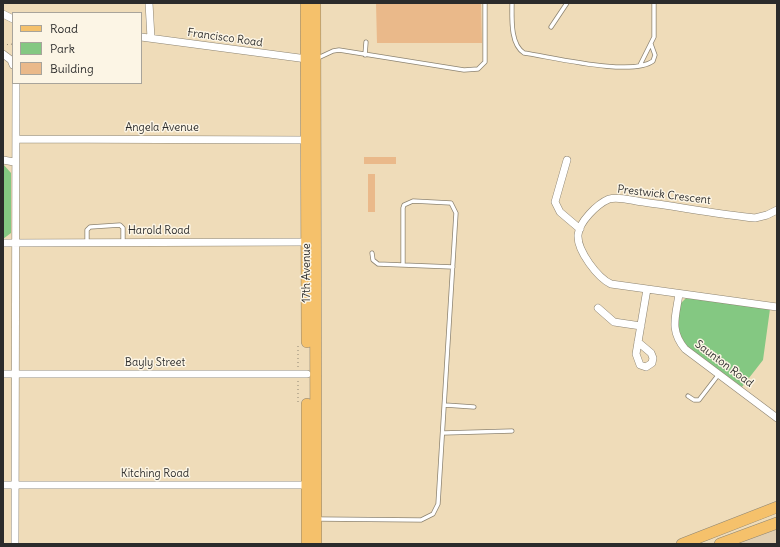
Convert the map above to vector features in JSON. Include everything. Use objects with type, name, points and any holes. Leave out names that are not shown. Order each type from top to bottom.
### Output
[{"type":"main road","name":"17th Avenue","points":[[306,3],[311,59],[307,140],[312,242],[311,519],[307,544]]},
{"type":"main road","points":[[311,59],[315,3]]},
{"type":"main road","name":"17th Avenue","points":[[311,59],[316,78],[307,374],[307,484],[311,519],[316,544]]},
{"type":"main road","points":[[682,544],[777,507]]},
{"type":"main road","points":[[720,544],[777,523]]},
{"type":"street","points":[[149,3],[151,38]]},
{"type":"street","points":[[3,14],[12,18]]},
{"type":"street","name":"Francisco Road","points":[[142,37],[311,59]]},
{"type":"street","points":[[3,54],[12,63]]},
{"type":"street","points":[[15,544],[16,243],[14,162],[17,139],[16,84]]},
{"type":"street","name":"Angela Avenue","points":[[17,139],[307,140]]},
{"type":"street","points":[[3,160],[14,162]]},
{"type":"street","points":[[567,160],[555,202],[560,212],[580,229],[578,235],[582,249],[600,278],[611,284],[777,307]]},
{"type":"street","name":"Prestwick Crescent","points":[[580,229],[593,210],[610,199],[633,200],[755,218],[767,215],[777,210]]},
{"type":"street","name":"Harold Road","points":[[3,243],[312,242]]},
{"type":"street","points":[[638,342],[647,289]]},
{"type":"street","name":"Saunton Road","points":[[679,294],[674,326],[679,341],[685,349],[777,418]]},
{"type":"street","points":[[598,308],[614,322],[641,326]]},
{"type":"street","name":"Bayly Street","points":[[3,374],[307,374]]},
{"type":"street","name":"Kitching Road","points":[[3,485],[307,484]]},
{"type":"lane","points":[[311,59],[334,51],[464,70],[478,69],[482,67],[485,62],[485,3]]},
{"type":"lane","points":[[512,3],[512,24],[518,47],[524,52],[616,67],[633,68],[650,63],[654,59],[655,55],[651,44]]},
{"type":"lane","points":[[551,27],[566,3]]},
{"type":"lane","points":[[640,65],[651,44],[655,31],[654,3]]},
{"type":"lane","points":[[365,55],[366,42]]},
{"type":"lane","points":[[311,519],[421,520],[429,517],[435,511],[439,496],[443,432],[456,213],[454,206],[448,202],[413,201],[404,204],[403,265]]},
{"type":"lane","points":[[87,243],[87,230],[90,227],[120,225],[123,228],[123,242]]},
{"type":"lane","points":[[372,253],[375,263],[452,267]]},
{"type":"lane","points":[[688,396],[694,400],[699,400],[718,374]]},
{"type":"lane","points":[[444,405],[474,406]]},
{"type":"lane","points":[[443,432],[512,432]]},
{"type":"shaded area","points":[[777,528],[777,544],[734,544]]},
{"type":"green space","points":[[3,164],[11,173],[11,233],[3,239]]},
{"type":"green space","points":[[686,298],[770,309],[763,360],[742,387],[685,345],[677,331],[680,304]]},
{"type":"building","points":[[376,3],[481,3],[482,43],[377,43]]},
{"type":"building","points":[[364,157],[396,157],[396,164],[364,164]]},
{"type":"building","points":[[368,174],[375,174],[375,212],[368,212]]}]
